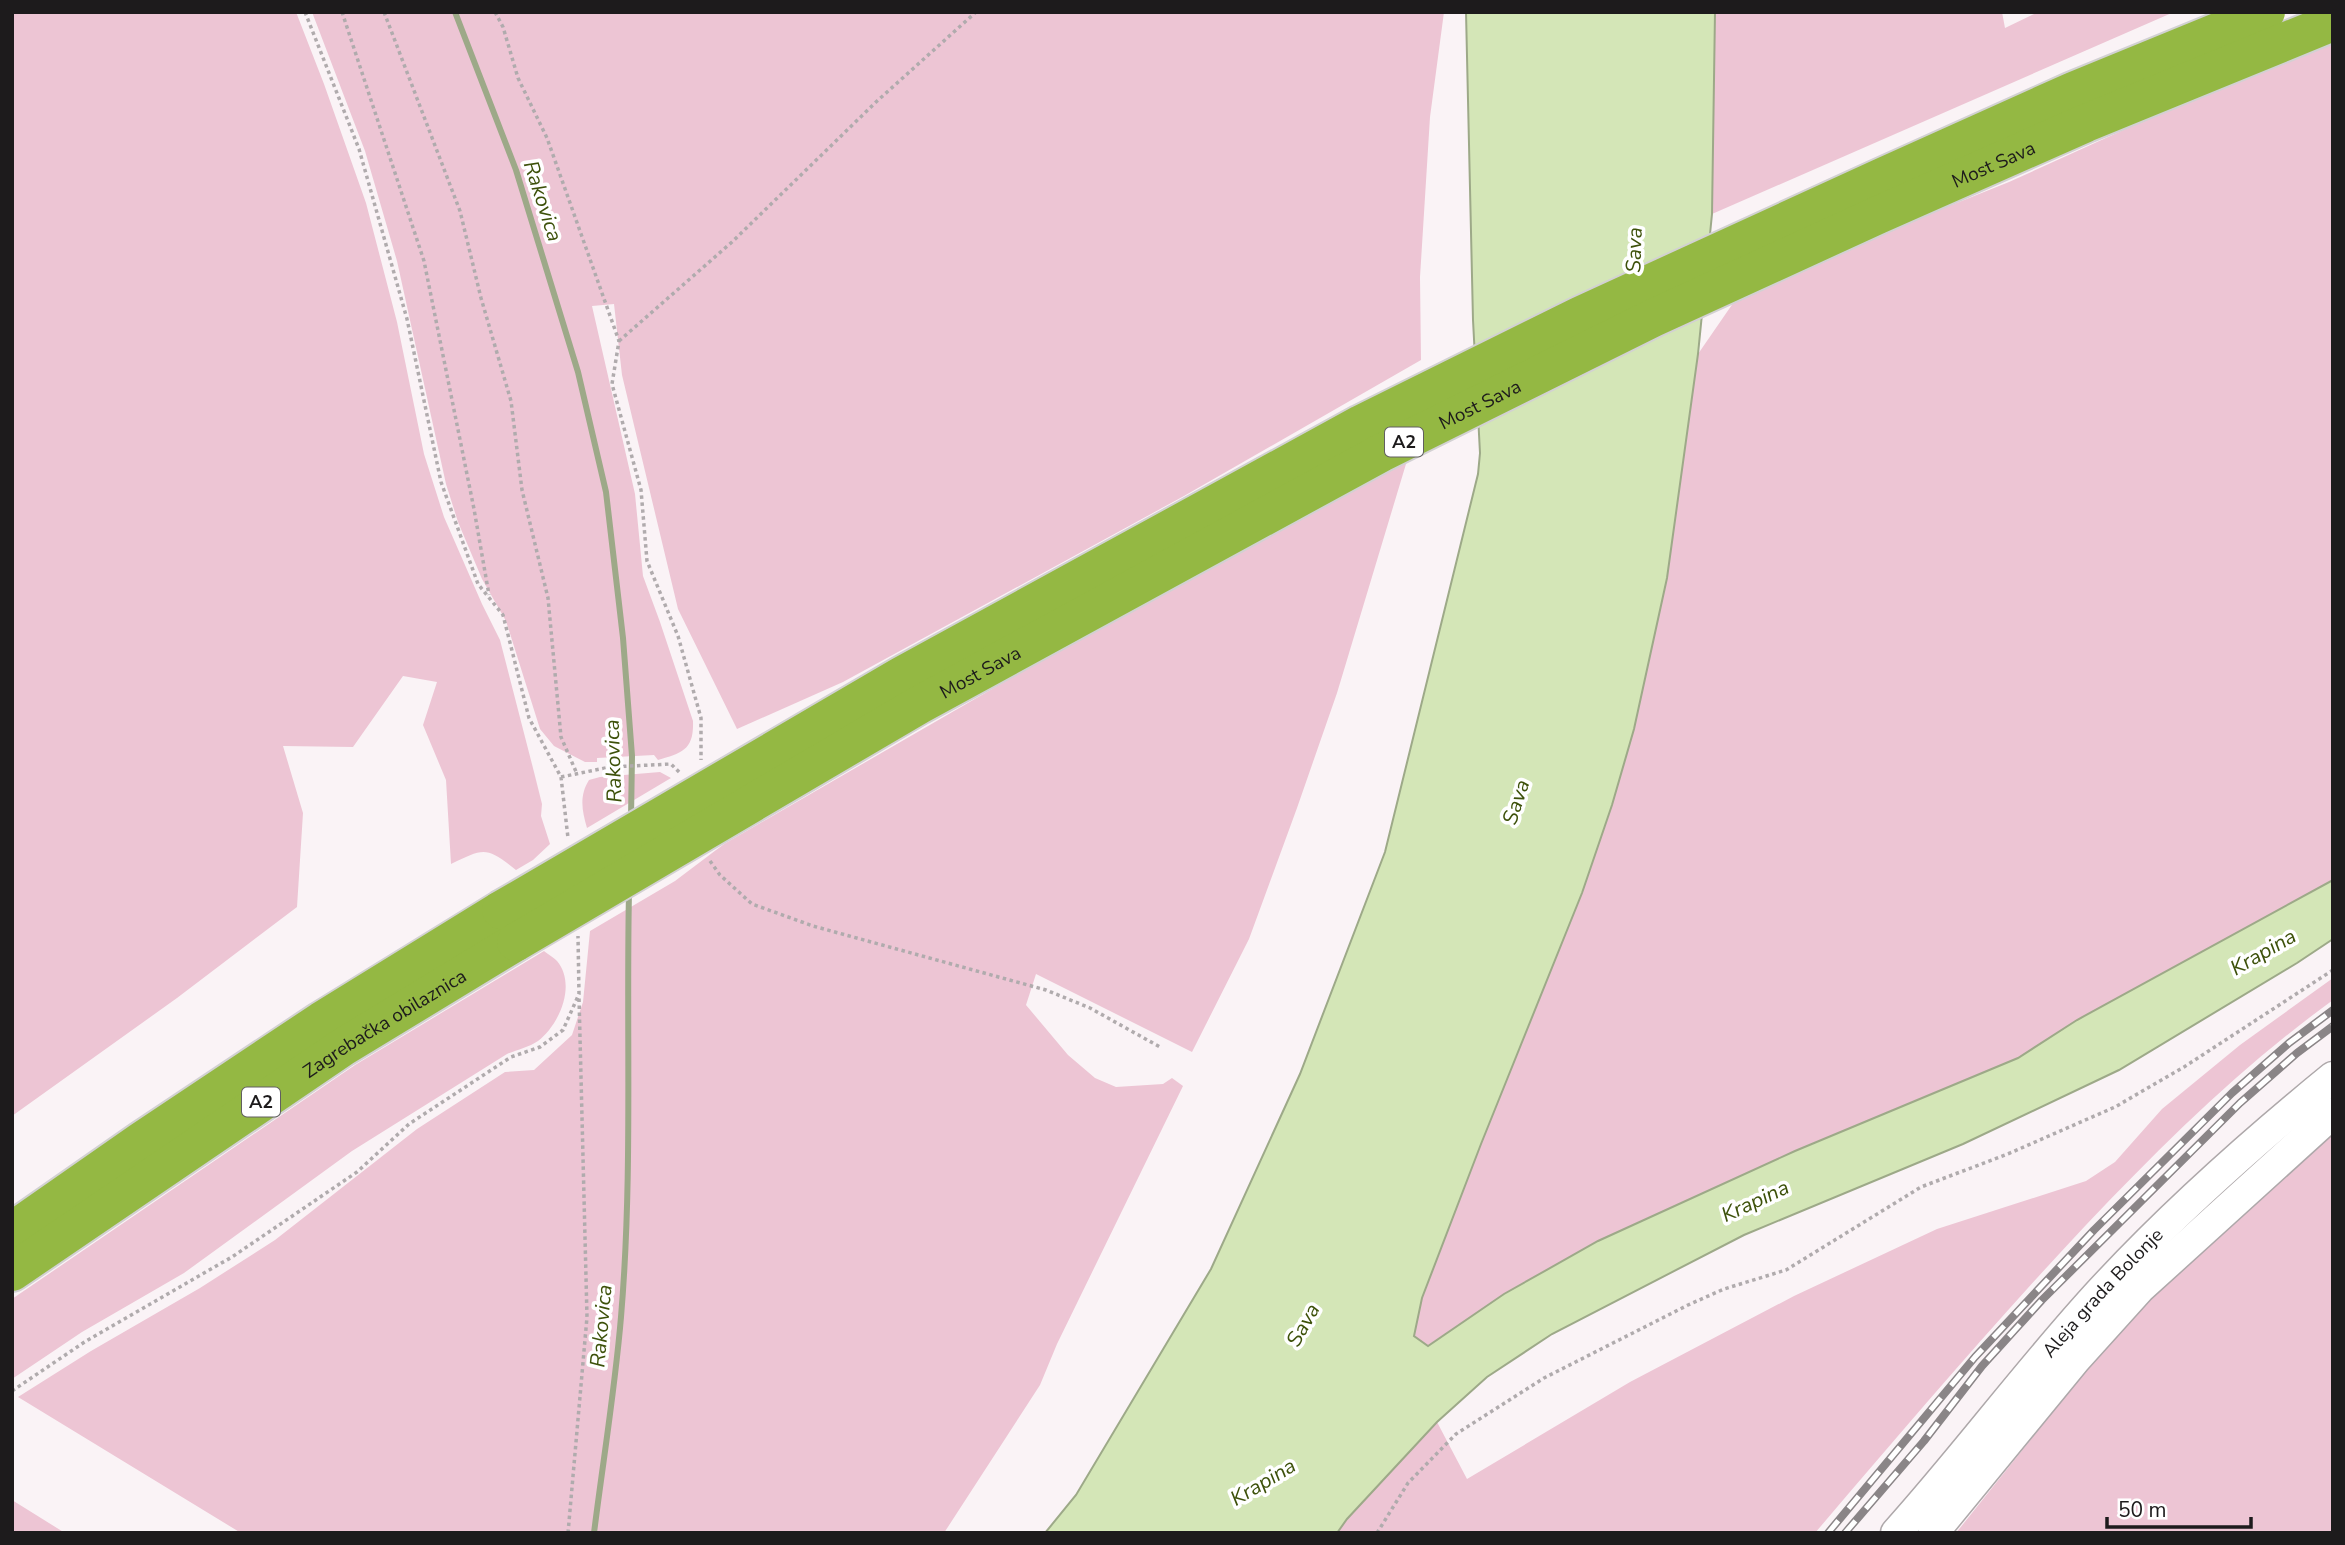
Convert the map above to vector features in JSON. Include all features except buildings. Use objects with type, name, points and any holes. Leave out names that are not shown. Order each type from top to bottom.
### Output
[{"type":"highway","name":"Most Sava","points":[[509,926],[901,676],[1361,424],[1579,316],[1882,177],[2073,91],[2266,12]]},
{"type":"highway","name":"Most Sava","points":[[509,926],[1381,453],[1653,318],[2086,123],[2333,22]]},
{"type":"highway","name":"Zagrebačka obilaznica","points":[[12,1231],[141,1140],[321,1021],[509,926]]},
{"type":"highway","name":"Zagrebačka obilaznica","points":[[12,1272],[343,1047],[509,926]]},
{"type":"main road","name":"Aleja grada Bolonje","points":[[1896,1533],[2055,1343],[2122,1269],[2263,1134],[2333,1077]]},
{"type":"main road","name":"Aleja grada Bolonje","points":[[1933,1533],[2053,1386],[2140,1288],[2333,1113]]},
{"type":"path","points":[[305,12],[359,149],[407,319],[441,482],[478,584],[503,615],[529,718],[561,777],[568,843]]},
{"type":"path","points":[[342,12],[424,261],[489,597]]},
{"type":"path","points":[[384,12],[460,211],[481,298],[511,401],[522,490],[548,598],[561,737],[577,774]]},
{"type":"path","points":[[495,12],[503,27],[517,78],[547,138],[619,341],[612,384],[641,490],[647,561],[678,636],[701,718],[701,760]]},
{"type":"path","points":[[619,341],[732,242],[976,12]]},
{"type":"path","points":[[561,777],[610,767],[671,764],[683,775]]},
{"type":"path","points":[[708,857],[720,875],[752,904],[813,926],[1046,990],[1090,1008],[1160,1047]]},
{"type":"path","points":[[568,1533],[587,1317],[580,950],[577,923]]},
{"type":"path","points":[[1377,1533],[1408,1483],[1456,1434],[1544,1378],[1688,1305],[1724,1289],[1786,1270],[1921,1187],[2010,1153],[2115,1107],[2184,1067],[2333,970]]},
{"type":"path","points":[[12,1391],[86,1341],[232,1257],[357,1172],[409,1124],[511,1057],[540,1046],[563,1030],[579,995]]},
{"type":"shaded area","points":[[12,12],[296,12],[366,203],[397,322],[424,454],[444,517],[500,640],[550,844],[533,860],[516,870],[498,857],[485,852],[451,864],[446,780],[423,725],[437,682],[403,676],[353,747],[283,746],[303,813],[297,907],[177,998],[12,1116]]},
{"type":"shaded area","points":[[312,12],[1444,12],[1430,117],[1420,277],[1421,360],[1184,496],[843,682],[737,729],[678,609],[622,375],[614,304],[592,306],[635,494],[643,576],[693,721],[693,731],[685,749],[658,760],[654,755],[597,758],[597,762],[585,762],[554,746],[540,729],[506,621],[482,579],[458,522],[446,484],[397,261],[365,151]]},
{"type":"shaded area","points":[[1715,12],[2002,12],[2005,28],[2038,12],[2174,12],[1712,214]]},
{"type":"shaded area","points":[[2333,44],[2333,880],[2077,1020],[2018,1058],[1795,1151],[1598,1241],[1504,1294],[1427,1346],[1414,1336],[1422,1298],[1582,893],[1634,729],[1667,578],[1698,354],[1738,296],[2009,182],[2141,122]]},
{"type":"shaded area","points":[[1409,454],[1337,693],[1297,808],[1249,939],[1192,1052],[1036,974],[1026,1005],[1068,1055],[1095,1078],[1116,1087],[1163,1084],[1172,1078],[1183,1086],[1057,1344],[1040,1385],[944,1533],[241,1533],[18,1397],[275,1240],[417,1129],[505,1072],[534,1070],[572,1035],[583,1002],[590,931],[675,881],[724,844],[1125,612]]},
{"type":"shaded area","points":[[660,772],[671,778],[587,828],[582,804],[589,780]]},
{"type":"shaded area","points":[[544,951],[557,961],[563,971],[565,993],[559,1015],[538,1041],[507,1054],[352,1151],[184,1273],[82,1332],[12,1379],[12,1299],[355,1065]]},
{"type":"shaded area","points":[[2333,978],[2333,1000],[2235,1079],[2115,1195],[1982,1339],[1815,1533],[1337,1533],[1437,1422],[1467,1479],[1630,1382],[1794,1296],[1937,1229],[2086,1181],[2115,1162],[2162,1109],[2240,1045]]},
{"type":"shaded area","points":[[2333,1134],[2333,1533],[1956,1533],[2113,1337],[2183,1265]]},
{"type":"shaded area","points":[[12,1500],[65,1533],[12,1533]]},
{"type":"water","points":[[1466,12],[1715,12],[1712,214],[1698,354],[1667,578],[1634,729],[1582,893],[1422,1298],[1414,1336],[1428,1346],[1504,1294],[1598,1241],[1795,1151],[2018,1058],[2077,1020],[2333,880],[2333,939],[2119,1070],[1963,1144],[1744,1235],[1552,1334],[1487,1377],[1437,1422],[1337,1533],[1045,1533],[1076,1495],[1211,1269],[1300,1074],[1385,852],[1478,474],[1480,453],[1473,320]]},
{"type":"waterway","name":"Rakovica","points":[[455,12],[516,170],[578,372],[606,492],[623,638],[632,756],[631,818]]},
{"type":"waterway","name":"Rakovica","points":[[594,1533],[616,1371],[625,1264],[629,892]]},
{"type":"railway","points":[[1828,1533],[1975,1357],[2094,1230],[2232,1093],[2289,1043],[2333,1010]]},
{"type":"railway","points":[[1845,1533],[1924,1441],[1982,1366],[2042,1300],[2240,1103],[2297,1053],[2333,1026]]},
{"type":"water label","name":"Sava","points":[[1634,250]]},
{"type":"water label","name":"Sava","points":[[1516,802]]},
{"type":"water label","name":"Krapina","points":[[2263,952]]},
{"type":"water label","name":"Krapina","points":[[1755,1201]]},
{"type":"water label","name":"Sava","points":[[1303,1325]]},
{"type":"water label","name":"Krapina","points":[[1263,1482]]}]
